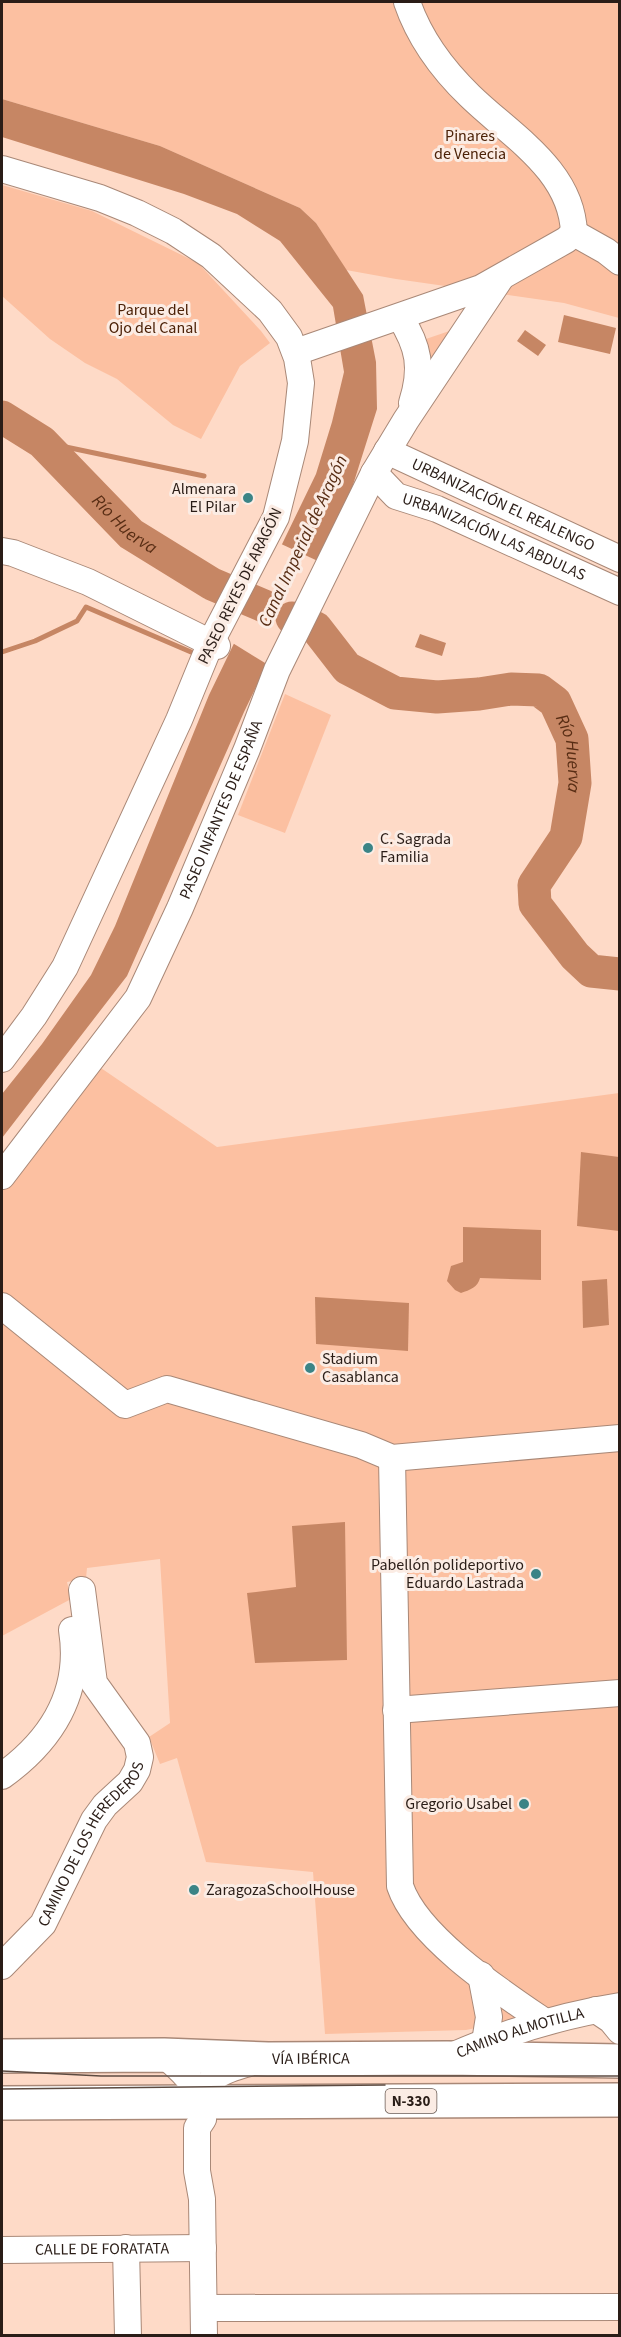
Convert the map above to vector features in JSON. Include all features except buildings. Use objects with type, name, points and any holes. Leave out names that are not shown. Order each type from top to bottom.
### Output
[{"type":"highway","name":"VÍA IBÉRICA","points":[[2,2056],[164,2055],[268,2059],[447,2058],[620,2061]]},
{"type":"highway","name":"N-330","points":[[2,2103],[203,2110],[620,2100]]},
{"type":"street","points":[[407,2],[424,37],[451,77],[551,171],[569,202],[574,233],[606,251],[620,262]]},
{"type":"street","name":"PASEO REYES DE ARAGÓN","points":[[2,169],[100,198],[173,231],[211,256],[270,311],[289,338],[296,352],[301,384],[295,441],[276,517],[215,640],[65,967],[34,1016],[2,1059]]},
{"type":"street","name":"PASEO INFANTES DE ESPAÑA","points":[[296,352],[481,288],[566,240],[574,233]]},
{"type":"street","name":"PASEO INFANTES DE ESPAÑA","points":[[2,1176],[138,998],[173,924],[247,749],[277,670],[374,473],[406,420],[500,279]]},
{"type":"street","name":"PASEO INFANTES DE ESPAÑA","points":[[391,320],[415,345],[419,361],[416,391],[406,420]]},
{"type":"street","name":"URBANIZACIÓN EL REALENGO","points":[[387,450],[620,560]]},
{"type":"street","name":"URBANIZACIÓN LAS ABDULAS","points":[[374,473],[396,496],[437,509],[620,592]]},
{"type":"street","points":[[2,551],[13,553],[88,582],[215,640]]},
{"type":"street","points":[[2,1306],[125,1405],[167,1389],[361,1446],[392,1458],[620,1438]]},
{"type":"street","points":[[392,1458],[397,1822],[400,1886],[411,1910],[426,1927],[481,1975],[545,2022]]},
{"type":"street","name":"CAMINO DE LOS HEREDEROS","points":[[2,1966],[43,1924],[94,1820],[105,1805],[130,1782],[137,1770],[140,1757],[137,1743],[84,1677],[82,1590]]},
{"type":"street","points":[[2,1776],[35,1749],[51,1729],[62,1707],[84,1677],[67,1612]]},
{"type":"street","points":[[396,1710],[620,1693]]},
{"type":"street","points":[[481,1975],[489,2017],[484,2042]]},
{"type":"street","name":"CAMINO ALMOTILLA","points":[[447,2058],[484,2042],[545,2022],[608,2008],[607,2017],[620,2031]]},
{"type":"street","points":[[164,2055],[195,2086],[207,2127],[208,2172],[202,2199],[204,2336]]},
{"type":"street","points":[[203,2110],[210,2080],[222,2071],[268,2059]]},
{"type":"street","points":[[126,2248],[128,2336]]},
{"type":"street","name":"CALLE DE FORATATA","points":[[2,2250],[203,2248]]},
{"type":"street","points":[[204,2308],[620,2307]]},
{"type":"green space","name":"Pinares de Venecia","points":[[2,2],[619,2],[619,318],[564,303],[346,270],[316,223],[300,208],[160,146],[2,99]]},
{"type":"green space","name":"Parque del Ojo del Canal","points":[[2,185],[92,211],[198,263],[261,331],[270,343],[240,366],[201,439],[173,425],[117,379],[85,363],[50,339],[2,296]]},
{"type":"green space","points":[[464,326],[429,377],[423,340]]},
{"type":"green space","points":[[285,694],[331,715],[285,833],[238,815]]},
{"type":"green space","name":"Stadium Casablanca","points":[[95,1064],[217,1147],[619,1093],[619,1998],[466,2030],[325,2034],[313,1872],[206,1862],[177,1758],[160,1764],[149,1737],[170,1723],[160,1559],[87,1568],[86,1578],[67,1582],[71,1599],[2,1636],[2,1177]]},
{"type":"water","name":"Canal Imperial de Aragón","points":[[2,99],[160,146],[300,208],[316,223],[363,295],[376,362],[377,409],[352,488],[244,712],[127,976],[2,1138],[2,1094],[42,1044],[91,975],[115,926],[209,695],[316,474],[344,372],[333,307],[280,241],[237,214],[184,194],[2,137]]},
{"type":"water","points":[[564,315],[616,328],[610,354],[558,342]]},
{"type":"water","points":[[525,330],[546,345],[538,356],[517,341]]},
{"type":"water","points":[[420,634],[446,643],[442,656],[415,647]]},
{"type":"water","points":[[581,1152],[619,1157],[619,1231],[577,1226]]},
{"type":"water","points":[[463,1227],[541,1230],[541,1280],[480,1278],[477,1284],[470,1289],[461,1293],[455,1290],[447,1281],[451,1266],[463,1262]]},
{"type":"water","points":[[607,1279],[609,1325],[583,1328],[582,1281]]},
{"type":"water","points":[[315,1297],[409,1303],[408,1351],[316,1344]]},
{"type":"water","points":[[345,1522],[347,1660],[255,1663],[247,1593],[296,1587],[292,1526]]},
{"type":"pier","points":[[279,543],[320,562],[270,666],[231,642]]},
{"type":"waterway","name":"Río Huerva","points":[[2,417],[42,442],[131,534],[212,584],[264,606]]},
{"type":"waterway","points":[[42,442],[204,476]]},
{"type":"waterway","points":[[2,652],[35,641],[77,621],[86,607],[191,652]]},
{"type":"waterway","name":"Río Huerva","points":[[292,618],[316,628],[347,668],[395,693],[437,697],[511,689],[539,690],[555,702],[572,739],[575,783],[566,837],[534,885],[535,904],[575,956],[591,971],[620,974]]},
{"type":"tram line","points":[[2,2071],[101,2076],[620,2076]]},
{"type":"tram line","points":[[2,2089],[385,2085]]},
{"type":"place","name":"Almenara El Pilar","points":[[248,498]]},
{"type":"place","name":"C. Sagrada Familia","points":[[368,848]]},
{"type":"place","name":"Stadium Casablanca","points":[[310,1368]]},
{"type":"place","name":"Pabellón polideportivo Eduardo Lastrada","points":[[536,1574]]},
{"type":"place","name":"Gregorio Usabel","points":[[524,1804]]},
{"type":"place","name":"ZaragozaSchoolHouse","points":[[194,1890]]}]
